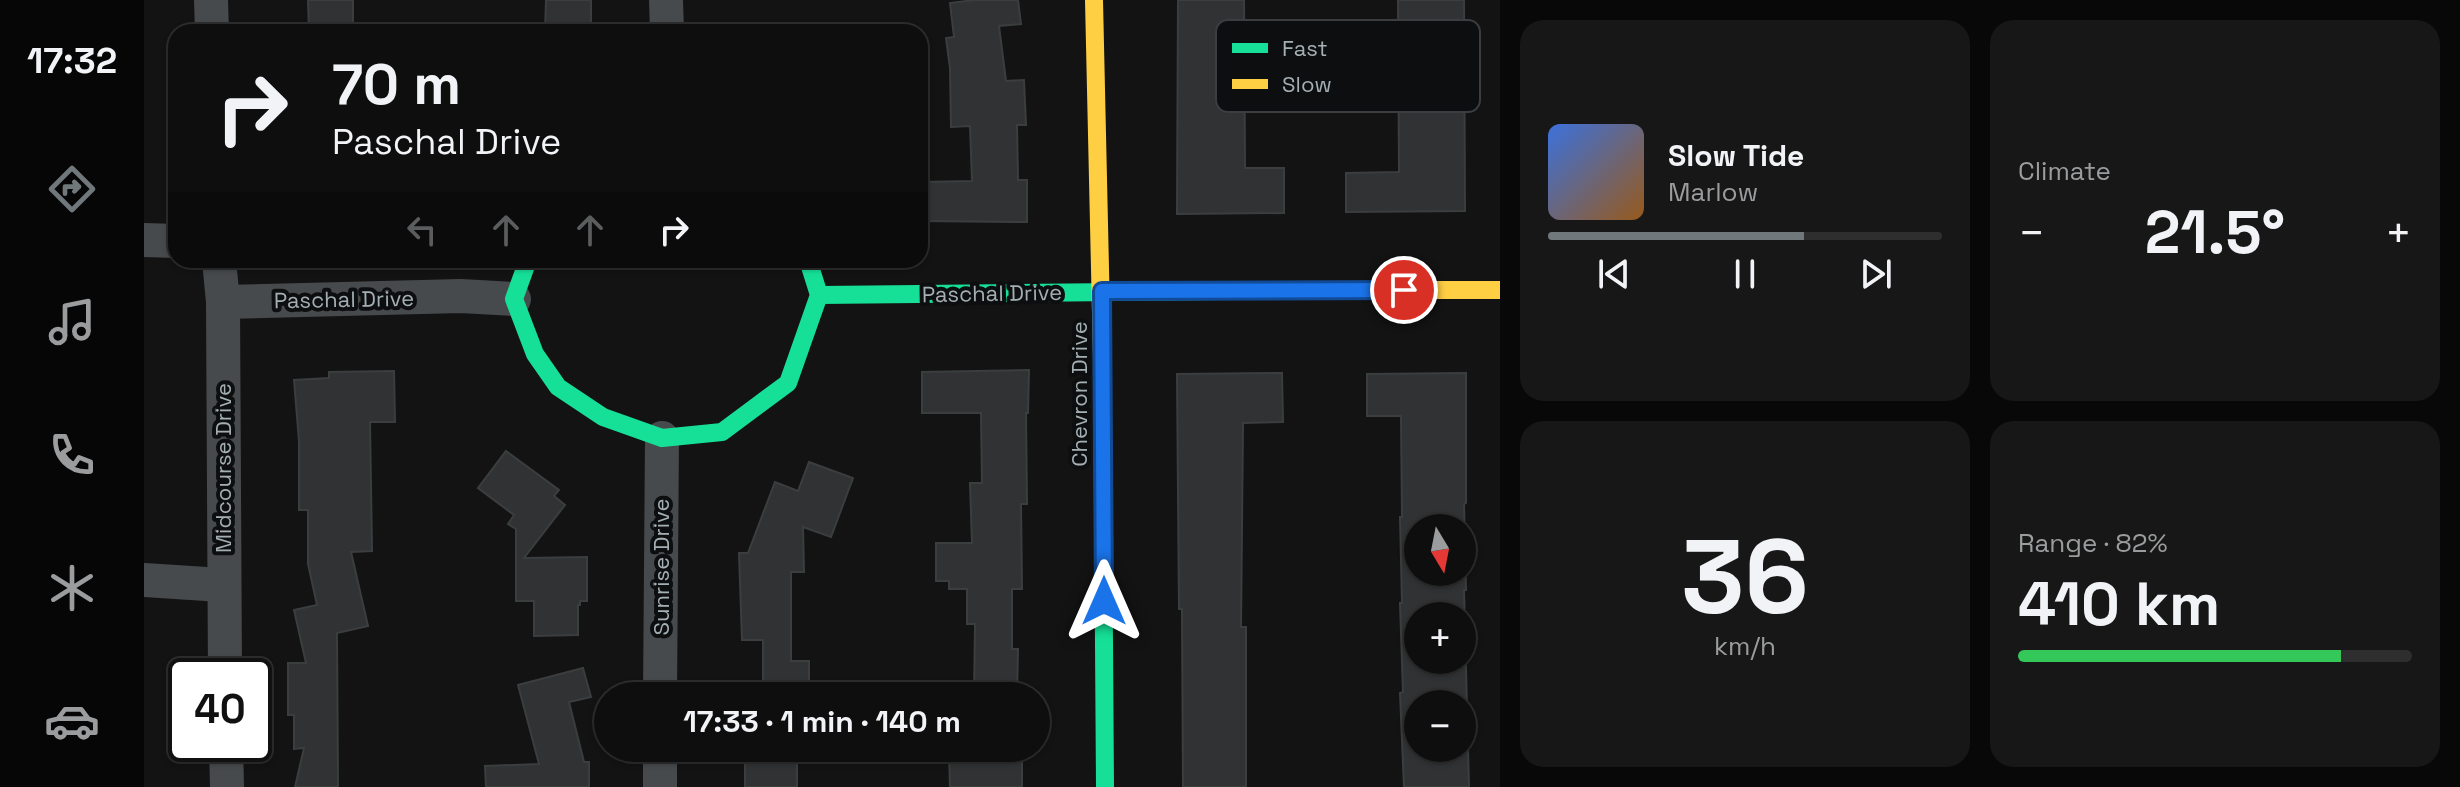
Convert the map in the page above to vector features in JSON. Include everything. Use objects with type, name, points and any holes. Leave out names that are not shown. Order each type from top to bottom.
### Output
[{"type":"street","points":[[211,0],[212,24]]},
{"type":"street","points":[[666,0],[667,24]]},
{"type":"street","name":"Chevron Drive","points":[[1094,0],[1102,291],[1105,787]]},
{"type":"street","points":[[144,240],[168,241]]},
{"type":"street","name":"Midcourse Drive","points":[[220,268],[223,302],[224,658]]},
{"type":"street","points":[[525,268],[514,299],[535,354],[558,387],[603,417],[662,438],[722,432],[788,383],[819,295],[811,268]]},
{"type":"street","name":"Paschal Drive","points":[[819,295],[1500,290]]},
{"type":"street","name":"Paschal Drive","points":[[223,302],[461,296],[514,299]]},
{"type":"street","name":"Sunrise Drive","points":[[660,682],[662,438]]},
{"type":"street","points":[[144,580],[222,585]]},
{"type":"street","points":[[226,762],[227,787]]},
{"type":"street","points":[[660,762],[660,787]]},
{"type":"building","points":[[308,0],[353,0],[353,24],[309,24]]},
{"type":"building","points":[[546,0],[591,0],[591,24],[545,24]]},
{"type":"building","points":[[1018,0],[1021,24],[999,26],[1006,81],[1024,80],[1026,125],[1017,125],[1018,180],[1027,180],[1027,222],[928,221],[928,182],[972,181],[970,126],[951,127],[946,38],[954,37],[950,3]]},
{"type":"building","points":[[1178,0],[1244,0],[1244,20],[1216,20],[1216,112],[1245,112],[1245,168],[1284,168],[1284,213],[1177,214]]},
{"type":"building","points":[[1398,0],[1464,0],[1464,20],[1398,20]]},
{"type":"building","points":[[1399,112],[1465,112],[1465,211],[1346,212],[1346,173],[1399,172]]},
{"type":"building","points":[[1029,370],[1027,504],[1021,504],[1022,589],[1012,589],[1012,649],[1018,649],[1017,682],[974,682],[975,624],[967,624],[967,589],[949,589],[949,581],[936,581],[936,543],[972,543],[970,483],[982,483],[981,413],[922,413],[922,372]]},
{"type":"building","points":[[394,371],[395,422],[370,422],[372,551],[351,552],[368,626],[337,633],[338,787],[295,787],[304,748],[294,749],[294,715],[288,715],[288,663],[306,663],[294,610],[317,605],[308,564],[308,510],[299,510],[299,441],[294,380],[329,378],[329,372]]},
{"type":"building","points":[[1282,373],[1283,422],[1243,423],[1241,627],[1246,627],[1246,787],[1183,787],[1177,374]]},
{"type":"building","points":[[1466,373],[1464,514],[1404,514],[1404,586],[1466,586],[1464,602],[1404,602],[1404,674],[1466,674],[1467,690],[1404,690],[1404,762],[1468,762],[1469,787],[1404,787],[1400,693],[1403,692],[1401,416],[1367,416],[1367,374]]},
{"type":"building","points":[[506,451],[559,490],[554,496],[565,505],[524,558],[587,557],[587,601],[580,601],[578,605],[578,635],[534,636],[534,601],[516,601],[516,529],[508,524],[514,515],[478,488]]},
{"type":"building","points":[[809,462],[853,478],[831,537],[803,527],[804,572],[791,572],[791,661],[809,661],[809,682],[763,682],[763,640],[742,640],[739,553],[748,553],[775,482],[798,491]]},
{"type":"building","points":[[583,668],[591,697],[569,702],[584,762],[589,762],[589,787],[486,787],[485,766],[539,764],[518,685]]},
{"type":"building","points":[[745,762],[797,762],[797,787],[745,787]]},
{"type":"building","points":[[949,762],[1022,762],[1022,787],[950,787]]},
{"type":"traffic: fast","points":[[525,268],[514,299],[535,354],[558,387],[603,417],[662,438],[722,432],[788,383],[819,295],[811,268]]},
{"type":"traffic: fast","points":[[819,295],[1312,290]]},
{"type":"traffic: fast","points":[[1102,358],[1105,787]]},
{"type":"traffic: slow","points":[[1094,0],[1102,358]]},
{"type":"traffic: slow","points":[[1312,290],[1500,290]]},
{"type":"route","points":[[1104,601],[1102,291],[1404,290]]}]
